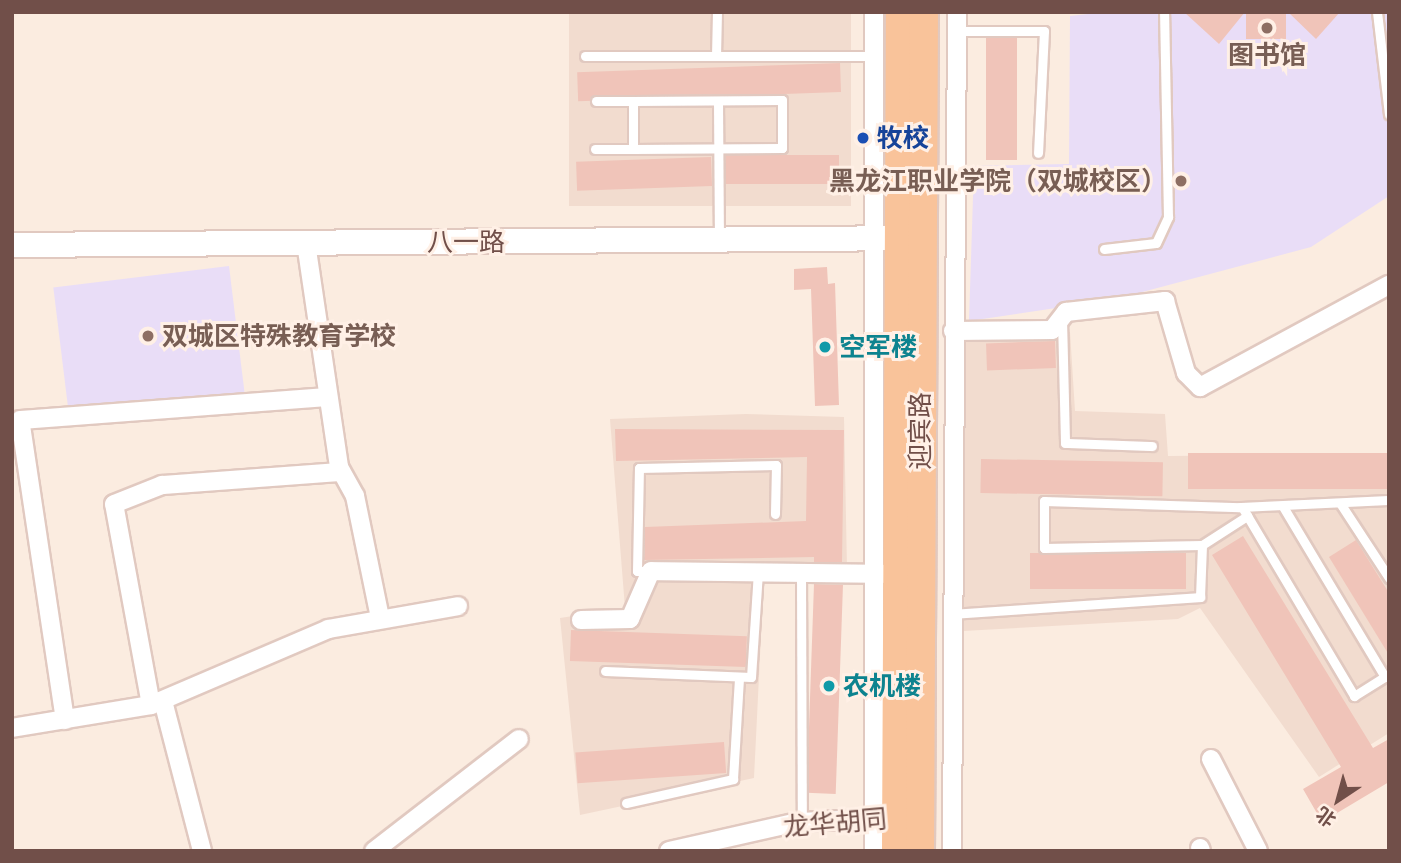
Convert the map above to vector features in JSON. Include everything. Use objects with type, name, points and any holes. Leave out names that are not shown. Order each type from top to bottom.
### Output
[{"type":"main road","name":"迎宾路","points":[[896,851],[910,238],[886,55],[900,12]]},
{"type":"main road","name":"迎宾路","points":[[920,851],[896,817],[886,574],[924,12]]},
{"type":"street","points":[[581,620],[630,619],[650,571],[886,574],[870,238],[886,55],[874,12]]},
{"type":"street","points":[[952,851],[957,12]]},
{"type":"street","name":"八一路","points":[[12,245],[910,238]]},
{"type":"street","points":[[306,243],[341,471],[355,496],[380,618]]},
{"type":"street","points":[[953,331],[1052,330],[1062,317],[1165,300],[1186,373],[1200,387],[1389,285]]},
{"type":"street","points":[[65,720],[20,420],[328,397]]},
{"type":"street","points":[[202,851],[157,703],[114,504],[162,485],[341,471]]},
{"type":"street","points":[[12,728],[157,703],[328,629],[458,606]]},
{"type":"street","points":[[374,851],[519,739]]},
{"type":"street","points":[[1211,759],[1258,851]]},
{"type":"street","points":[[874,851],[896,817]]},
{"type":"street","name":"龙华胡同","points":[[669,851],[802,822],[896,817]]},
{"type":"lane","points":[[716,56],[717,12]]},
{"type":"lane","points":[[1104,248],[1156,243],[1168,217],[1164,12]]},
{"type":"lane","points":[[1377,12],[1389,114]]},
{"type":"lane","points":[[957,31],[1044,31],[1038,153]]},
{"type":"lane","points":[[585,56],[886,55]]},
{"type":"lane","points":[[595,149],[782,148],[782,100],[596,101]]},
{"type":"lane","points":[[633,101],[633,149]]},
{"type":"lane","points":[[718,101],[719,240]]},
{"type":"lane","points":[[1062,317],[1065,443],[1152,446]]},
{"type":"lane","points":[[650,571],[637,571],[639,468],[776,465],[775,514]]},
{"type":"lane","points":[[1244,512],[1202,545],[1044,548],[1044,501],[1244,512],[1283,505],[1387,503]]},
{"type":"lane","points":[[1340,503],[1389,578]]},
{"type":"lane","points":[[1244,512],[1354,696],[1385,677],[1283,505]]},
{"type":"lane","points":[[952,614],[1200,597],[1202,545]]},
{"type":"lane","points":[[605,671],[751,677],[758,572]]},
{"type":"lane","points":[[801,573],[802,822]]},
{"type":"lane","points":[[626,803],[733,779],[739,677]]},
{"type":"shaded area","points":[[569,12],[851,12],[851,206],[569,206]]},
{"type":"shaded area","name":"黑龙江职业学院（双城校区）","points":[[1106,12],[1389,12],[1389,196],[1311,247],[1116,299],[969,321],[974,166],[1069,164],[1070,16]]},
{"type":"shaded area","name":"双城区特殊教育学校","points":[[229,266],[246,402],[70,424],[53,288]]},
{"type":"shaded area","points":[[1070,332],[1075,411],[1165,414],[1168,456],[1389,454],[1389,733],[1319,777],[1200,608],[1178,619],[963,631],[966,337]]},
{"type":"shaded area","points":[[746,414],[844,417],[847,568],[764,575],[754,778],[580,815],[560,618],[625,608],[610,419]]},
{"type":"building","points":[[1184,12],[1245,12],[1219,44]]},
{"type":"building","points":[[1246,12],[1286,12],[1286,39],[1246,39]]},
{"type":"building","points":[[1288,12],[1340,12],[1316,39]]},
{"type":"building","points":[[986,38],[1017,38],[1017,160],[986,160]]},
{"type":"building","points":[[840,63],[841,92],[578,101],[577,72]]},
{"type":"building","points":[[725,155],[839,155],[839,184],[725,184]]},
{"type":"building","points":[[711,157],[712,186],[577,191],[576,162]]},
{"type":"building","name":"空军楼","points":[[827,267],[828,284],[835,283],[839,405],[815,406],[811,289],[794,290],[794,269]]},
{"type":"building","points":[[1055,341],[1056,368],[987,370],[986,343]]},
{"type":"building","points":[[615,429],[844,430],[842,562],[814,562],[814,557],[644,560],[645,527],[806,521],[807,457],[616,461]]},
{"type":"building","points":[[1188,453],[1389,453],[1389,489],[1188,489]]},
{"type":"building","points":[[981,459],[1163,462],[1162,496],[980,493]]},
{"type":"building","points":[[1243,536],[1373,748],[1389,739],[1389,782],[1322,822],[1303,789],[1341,767],[1212,555]]},
{"type":"building","points":[[1356,540],[1389,593],[1389,655],[1329,557]]},
{"type":"building","points":[[1030,553],[1186,553],[1186,589],[1030,589]]},
{"type":"building","name":"农机楼","points":[[814,584],[843,585],[836,794],[807,793]]},
{"type":"building","points":[[571,630],[747,636],[746,667],[570,661]]},
{"type":"building","points":[[724,742],[726,773],[578,783],[575,752]]},
{"type":"place","name":"图书馆","points":[[1267,28]]},
{"type":"place","name":"牧校","points":[[863,138]]},
{"type":"place","name":"黑龙江职业学院（双城校区）","points":[[1181,181]]},
{"type":"place","name":"双城区特殊教育学校","points":[[148,336]]},
{"type":"place","name":"空军楼","points":[[825,347]]},
{"type":"place","name":"农机楼","points":[[829,686]]}]
